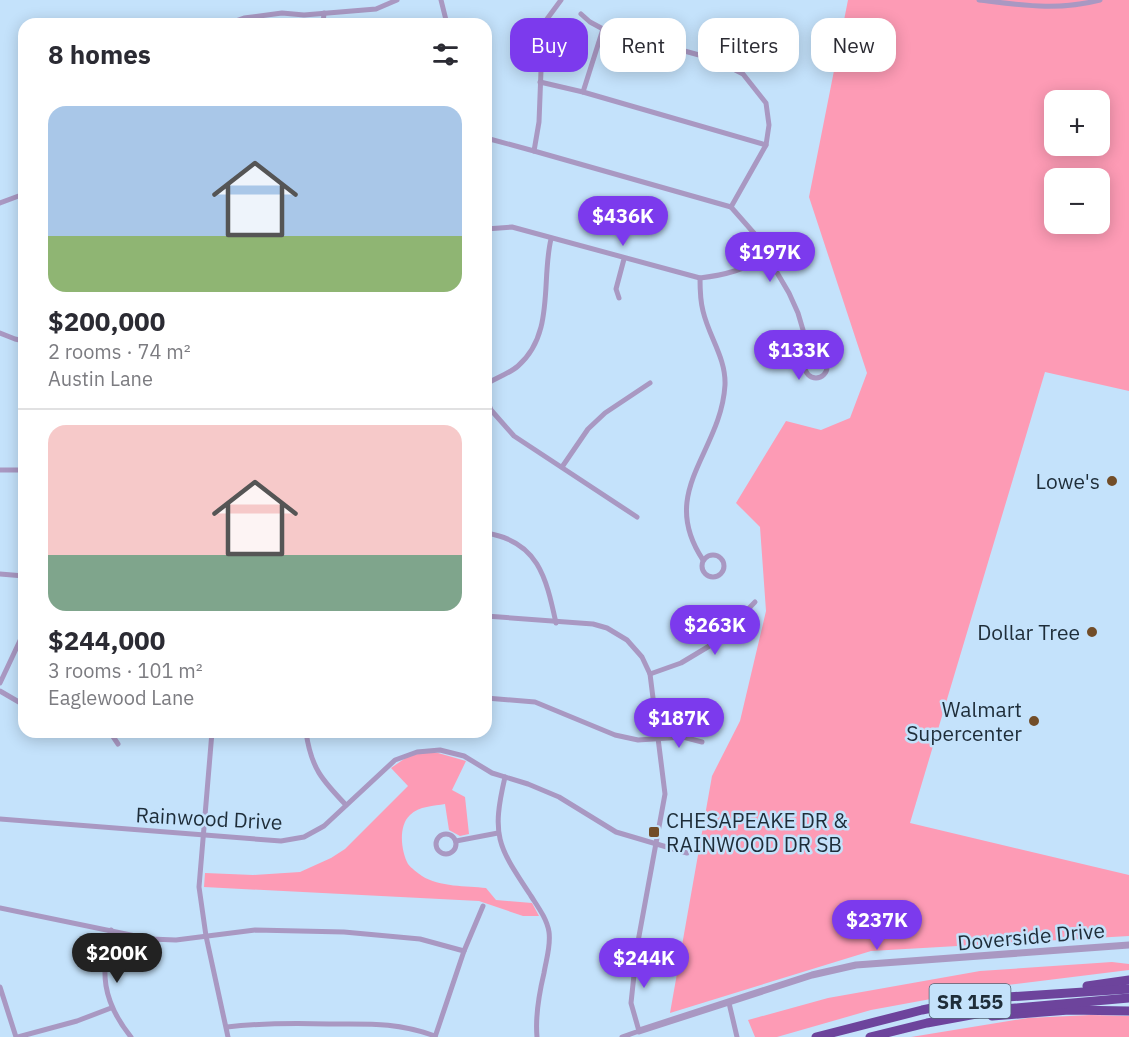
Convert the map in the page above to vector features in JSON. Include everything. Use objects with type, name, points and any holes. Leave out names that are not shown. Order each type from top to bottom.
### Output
[{"type":"highway","points":[[977,999],[1129,980]]},
{"type":"highway","name":"SR 155","points":[[816,1037],[922,1010],[977,999],[1129,989]]},
{"type":"highway","name":"SR 155","points":[[870,1037],[927,1023],[1004,1009],[1129,999]]},
{"type":"highway","points":[[927,1023],[1069,1010],[1129,1011]]},
{"type":"street","points":[[244,18],[282,13],[304,15],[376,9],[397,0]]},
{"type":"street","points":[[441,0],[446,18]]},
{"type":"street","points":[[534,151],[539,122],[542,45],[547,19],[561,0]]},
{"type":"street","points":[[979,0],[1039,8],[1100,0]]},
{"type":"street","points":[[324,13],[324,18]]},
{"type":"street","points":[[581,14],[600,27]]},
{"type":"street","points":[[583,93],[600,39]]},
{"type":"street","points":[[686,51],[714,59],[744,75],[766,102],[769,125],[766,145],[731,207]]},
{"type":"street","points":[[540,82],[766,145]]},
{"type":"street","points":[[492,140],[731,207],[760,240],[789,292],[811,357],[806,366],[807,372],[816,378],[822,376],[827,370],[827,363],[822,357],[811,357]]},
{"type":"street","points":[[0,203],[18,196]]},
{"type":"street","points":[[492,229],[512,227],[700,279],[724,276],[751,266],[768,256]]},
{"type":"street","points":[[492,381],[517,367],[527,357],[538,339],[544,314],[546,258],[551,239]]},
{"type":"street","points":[[619,298],[616,289],[624,259]]},
{"type":"street","points":[[700,279],[703,311],[723,364],[725,383],[720,413],[687,494],[686,523],[703,560],[702,571],[707,576],[715,577],[721,573],[724,563],[719,557],[712,555],[703,560]]},
{"type":"street","points":[[0,333],[18,339]]},
{"type":"street","points":[[561,467],[588,429],[605,413],[650,383]]},
{"type":"street","points":[[492,410],[514,436],[637,517]]},
{"type":"street","points":[[0,470],[18,470]]},
{"type":"street","points":[[492,535],[516,541],[528,551],[549,590],[556,623]]},
{"type":"street","points":[[0,574],[18,576]]},
{"type":"street","points":[[650,674],[681,663],[716,642],[755,602]]},
{"type":"street","points":[[492,617],[593,624],[612,631],[635,648],[650,674],[665,794],[637,947],[630,1003],[639,1031]]},
{"type":"street","points":[[0,683],[18,645]]},
{"type":"street","points":[[0,691],[18,702]]},
{"type":"street","points":[[492,698],[535,702],[615,735],[638,741],[683,737],[702,742]]},
{"type":"street","points":[[114,738],[118,744]]},
{"type":"street","points":[[212,738],[199,887],[206,936],[228,1037]]},
{"type":"street","points":[[307,738],[309,753],[321,778],[346,805]]},
{"type":"street","name":"Rainwood Drive","points":[[0,819],[281,841],[304,837],[324,826],[395,760],[417,752],[440,750],[464,756],[492,773],[559,797],[616,832],[687,853]]},
{"type":"street","points":[[505,777],[499,802],[498,833],[510,864],[544,916],[549,932],[548,951],[537,1012],[537,1037]]},
{"type":"street","points":[[456,841],[498,833]]},
{"type":"street","points":[[227,1027],[264,1023],[389,1024],[411,1028],[435,1037],[464,951],[483,906]]},
{"type":"street","points":[[0,908],[150,939],[176,940],[255,930],[345,932],[420,939],[464,951]]},
{"type":"street","points":[[111,930],[105,955],[104,978],[111,1008],[131,1037]]},
{"type":"street","name":"Doverside Drive","points":[[622,1037],[812,975],[856,965],[1129,945]]},
{"type":"street","points":[[0,987],[17,1037],[76,1021],[111,1008]]},
{"type":"street","points":[[729,1003],[737,1037]]},
{"type":"shaded area","points":[[848,0],[1129,0],[1129,391],[1045,372],[910,823],[1129,875],[1129,936],[871,951],[670,1013],[712,776],[740,721],[766,611],[760,527],[736,503],[786,421],[821,430],[850,418],[867,373],[809,197],[834,72],[896,72],[896,18],[844,18]]},
{"type":"shaded area","points":[[420,753],[438,753],[466,761],[452,790],[465,797],[469,834],[460,836],[449,830],[445,804],[418,810],[406,820],[402,832],[402,846],[408,864],[429,880],[486,888],[496,900],[532,903],[539,916],[523,916],[479,901],[204,887],[205,873],[253,875],[300,872],[331,858],[345,849],[408,786],[391,768],[407,757]]},
{"type":"shaded area","points":[[1112,962],[1129,964],[1129,970],[1007,985],[871,1010],[777,1037],[755,1037],[748,1020],[828,998],[980,971]]},
{"type":"shaded area","points":[[1129,1016],[1129,1037],[911,1037],[1028,1018]]},
{"type":"place","name":"Lowe's","points":[[1112,481]]},
{"type":"place","name":"Dollar Tree","points":[[1092,632]]},
{"type":"place","name":"Walmart Supercenter","points":[[1034,721]]},
{"type":"place","name":"CHESAPEAKE DR & RAINWOOD DR SB","points":[[654,832]]}]
